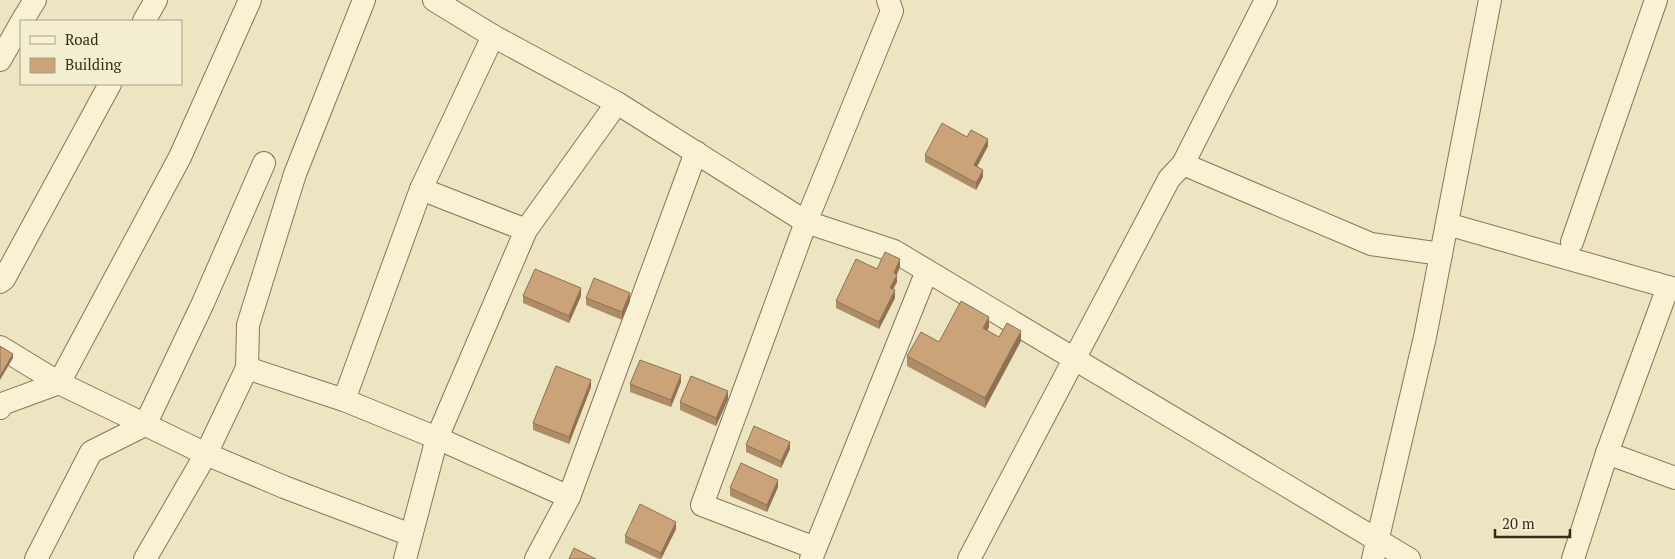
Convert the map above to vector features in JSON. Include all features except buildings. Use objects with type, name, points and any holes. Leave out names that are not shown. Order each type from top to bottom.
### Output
[{"type":"street","points":[[23,20],[35,0]]},
{"type":"street","points":[[145,20],[156,0]]},
{"type":"street","points":[[0,408],[2,404],[59,383],[180,157],[250,0]]},
{"type":"street","points":[[145,559],[206,454],[247,368],[248,326],[295,174],[364,0]]},
{"type":"street","points":[[434,0],[493,36],[618,104],[806,222],[894,251],[926,272],[1074,359],[1375,550],[1409,559]]},
{"type":"street","points":[[888,0],[892,11],[806,222],[702,505],[813,554],[926,272]]},
{"type":"street","points":[[969,559],[1169,179],[1183,164],[1266,0]]},
{"type":"street","points":[[1375,550],[1424,337],[1490,0]]},
{"type":"street","points":[[1572,242],[1656,0]]},
{"type":"street","points":[[3,48],[20,25]]},
{"type":"street","points":[[344,400],[421,189],[493,36]]},
{"type":"street","points":[[0,282],[4,279],[109,85]]},
{"type":"street","points":[[405,559],[437,438],[526,230],[618,104]]},
{"type":"street","points":[[536,559],[568,497],[696,152]]},
{"type":"street","points":[[36,559],[91,452],[145,425],[203,303],[264,163]]},
{"type":"street","points":[[1183,164],[1371,244],[1441,254]]},
{"type":"street","points":[[421,189],[526,230]]},
{"type":"street","points":[[1447,224],[1671,288],[1607,453],[1573,559]]},
{"type":"street","points":[[0,346],[59,383],[206,454],[284,488],[411,535]]},
{"type":"street","points":[[247,368],[344,400],[437,438],[568,497]]},
{"type":"street","points":[[1607,453],[1675,478]]}]
